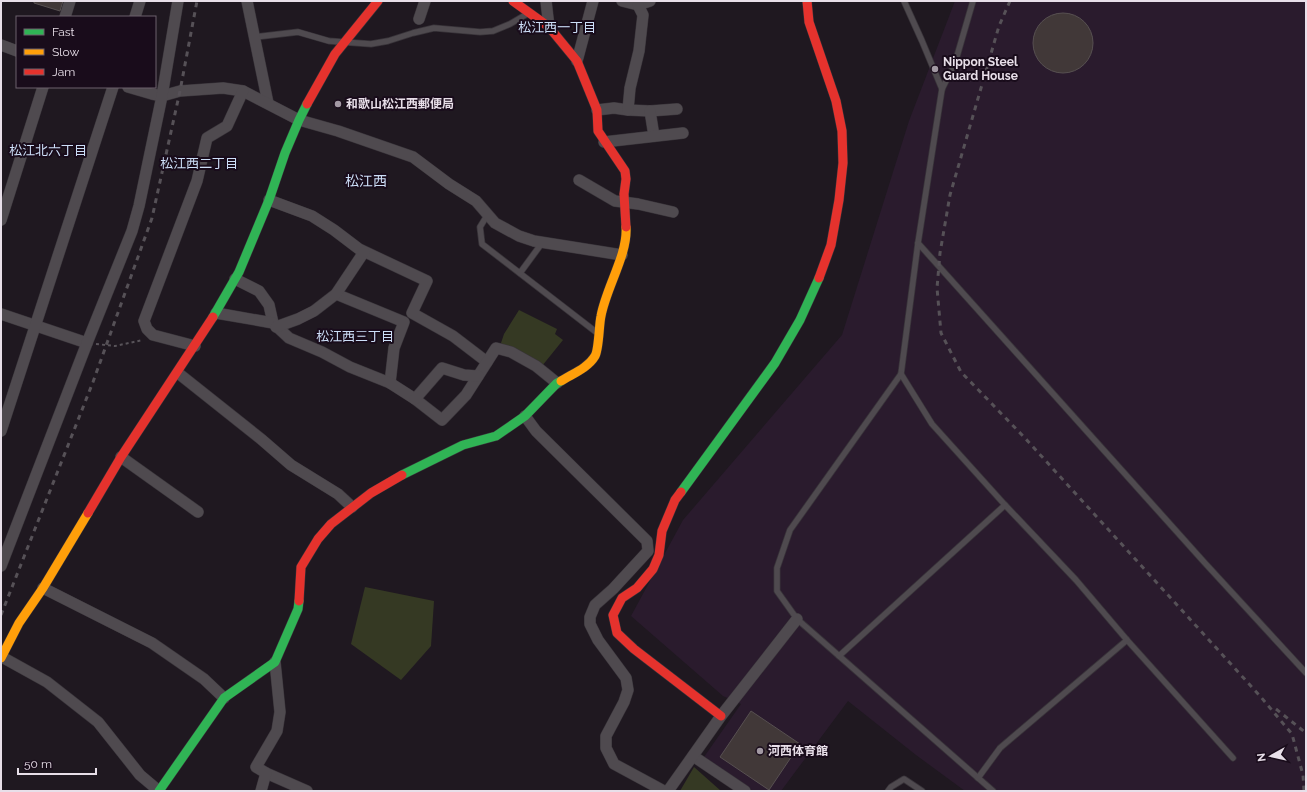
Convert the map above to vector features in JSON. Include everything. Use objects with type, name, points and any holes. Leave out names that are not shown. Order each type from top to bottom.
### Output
[{"type":"street","points":[[65,16],[70,1]]},
{"type":"street","points":[[135,16],[140,1]]},
{"type":"street","points":[[1,566],[5,542],[132,231],[139,206],[162,96],[178,1]]},
{"type":"street","points":[[247,1],[268,103]]},
{"type":"street","points":[[275,662],[224,698],[159,791],[140,775],[98,722],[47,682],[1,657],[19,623],[43,588],[122,457],[216,314],[235,279],[269,200],[285,152],[299,120],[335,54],[378,1]]},
{"type":"street","points":[[419,19],[425,1]]},
{"type":"street","points":[[546,1],[549,27]]},
{"type":"street","points":[[577,61],[593,1]]},
{"type":"street","points":[[622,1],[638,5],[650,1]]},
{"type":"street","points":[[721,716],[634,649],[617,633],[613,615],[622,598],[637,588],[653,569],[659,555],[662,531],[675,500],[775,363],[803,314],[817,283],[831,245],[839,200],[842,171],[842,131],[836,101],[809,22],[806,1]]},
{"type":"street","points":[[307,791],[266,773],[256,766],[277,730],[280,712],[275,662],[298,609],[300,567],[318,539],[331,524],[352,507],[371,493],[407,472],[463,446],[496,436],[525,416],[557,384],[586,366],[596,355],[601,316],[607,293],[622,255],[627,235],[624,194],[626,179],[625,171],[598,132],[597,110],[577,61],[549,27],[529,13],[520,2]]},
{"type":"street","points":[[628,110],[630,88],[639,52],[643,15],[638,5]]},
{"type":"street","points":[[1,45],[16,50]]},
{"type":"street","points":[[1,220],[44,88]]},
{"type":"street","points":[[1,431],[113,88]]},
{"type":"street","points":[[131,88],[162,96],[180,91],[223,88],[243,91],[299,120],[338,131],[413,157],[449,184],[476,201],[496,223],[519,236],[542,243],[622,255]]},
{"type":"street","points":[[195,346],[153,335],[147,329],[144,321],[198,181],[207,138],[227,126],[243,91]]},
{"type":"street","points":[[597,110],[614,108],[650,111],[677,109]]},
{"type":"street","points":[[650,111],[654,136]]},
{"type":"street","points":[[604,142],[683,133]]},
{"type":"street","points":[[579,180],[615,201],[638,204],[673,212]]},
{"type":"street","points":[[269,200],[312,216],[364,252],[427,281],[412,313],[453,336],[487,362]]},
{"type":"street","points":[[216,314],[274,325],[298,318],[314,311],[336,294],[364,252]]},
{"type":"street","points":[[235,279],[259,291],[268,305],[274,325],[290,338],[322,352],[350,367],[390,383],[415,399],[442,420],[466,395],[496,348],[510,352],[536,366],[557,384]]},
{"type":"street","points":[[336,294],[404,322],[394,348],[390,383]]},
{"type":"street","points":[[1,314],[87,343]]},
{"type":"street","points":[[415,399],[442,368],[464,375],[478,376]]},
{"type":"street","points":[[178,373],[261,439],[291,465],[338,494],[352,507]]},
{"type":"street","points":[[525,416],[536,431],[647,540],[648,551],[614,589],[595,605],[590,617],[590,624],[598,640],[626,678],[628,690],[624,702],[606,736],[606,748],[614,764],[664,791]]},
{"type":"street","points":[[122,457],[198,512]]},
{"type":"street","points":[[43,588],[152,643],[204,679],[224,698]]},
{"type":"street","points":[[614,589],[622,598]]},
{"type":"street","points":[[668,791],[721,716],[797,619]]},
{"type":"street","points":[[693,756],[745,791]]},
{"type":"street","points":[[261,791],[266,773]]},
{"type":"lane","points":[[904,1],[942,89]]},
{"type":"lane","points":[[973,1],[955,63],[942,89],[918,243],[901,374],[790,530],[777,568],[777,591],[797,619],[993,791]]},
{"type":"lane","points":[[255,37],[298,32],[329,41],[370,44],[388,41],[434,28],[480,32],[493,31],[510,24],[529,13]]},
{"type":"lane","points":[[488,214],[480,227],[482,244],[599,334]]},
{"type":"lane","points":[[520,274],[542,243]]},
{"type":"lane","points":[[918,243],[1204,562],[1306,673]]},
{"type":"lane","points":[[901,374],[932,424],[1005,505],[1076,580],[1127,640],[1233,758]]},
{"type":"lane","points":[[839,656],[1005,505]]},
{"type":"lane","points":[[978,778],[1000,748],[1127,640]]},
{"type":"lane","points":[[888,791],[891,787],[904,779],[922,791]]},
{"type":"path","points":[[87,343],[115,346],[145,340],[153,335]]},
{"type":"shaded area","points":[[955,1],[1306,1],[1306,791],[965,791],[916,755],[848,701],[781,791],[753,791],[704,757],[741,704],[723,696],[631,616],[683,520],[842,335],[909,121]]},
{"type":"green space","points":[[519,310],[557,329],[555,334],[563,340],[542,366],[502,348],[501,343],[504,334]]},
{"type":"green space","points":[[365,587],[434,601],[431,646],[401,680],[351,644]]},
{"type":"green space","points":[[694,767],[721,791],[680,791]]},
{"type":"building","points":[[34,1],[63,1],[60,11],[34,3]]},
{"type":"building","points":[[1063,13],[1080,18],[1088,26],[1093,43],[1088,60],[1080,68],[1063,73],[1046,68],[1038,60],[1033,43],[1038,26],[1046,18]]},
{"type":"building","name":"河西体育館","points":[[751,711],[800,744],[769,790],[720,757]]},
{"type":"railway","points":[[1,615],[93,382],[152,218],[180,91],[197,1]]},
{"type":"railway","points":[[1010,1],[999,26],[950,195],[940,253],[937,288],[941,333],[961,372],[1024,437],[1260,696],[1292,734],[1303,775],[1304,791]]},
{"type":"railway","points":[[1276,709],[1306,733]]},
{"type":"traffic: fast","points":[[213,317],[239,272],[269,200],[285,153],[307,104]]},
{"type":"traffic: fast","points":[[681,492],[775,363],[800,320],[819,278]]},
{"type":"traffic: fast","points":[[402,475],[463,445],[496,436],[525,416],[557,383],[561,381]]},
{"type":"traffic: fast","points":[[159,791],[224,698],[275,662],[298,609],[299,601]]},
{"type":"traffic: slow","points":[[561,381],[580,370],[595,356],[601,316],[607,294],[624,248],[626,227]]},
{"type":"traffic: slow","points":[[1,658],[19,623],[43,588],[88,513]]},
{"type":"traffic: jam","points":[[307,104],[335,54],[378,1]]},
{"type":"traffic: jam","points":[[513,1],[549,27],[577,61],[597,110],[598,131],[625,171],[626,179],[624,194],[626,227]]},
{"type":"traffic: jam","points":[[807,1],[809,22],[836,101],[842,131],[843,163],[839,200],[831,245],[819,278]]},
{"type":"traffic: jam","points":[[88,513],[121,457],[213,317]]},
{"type":"traffic: jam","points":[[299,601],[301,567],[318,539],[331,524],[371,493],[402,475]]},
{"type":"traffic: jam","points":[[681,492],[675,500],[662,531],[659,555],[653,569],[637,588],[622,598],[613,615],[617,633],[634,649],[721,716]]},
{"type":"place","name":"Nippon Steel Guard House","points":[[935,69]]},
{"type":"place","name":"和歌山松江西郵便局","points":[[338,104]]},
{"type":"place","name":"河西体育館","points":[[760,751]]},
{"type":"district","name":"松江西一丁目","points":[[557,27]]},
{"type":"district","name":"松江北六丁目","points":[[48,150]]},
{"type":"district","name":"松江西二丁目","points":[[199,163]]},
{"type":"district","name":"松江西","points":[[366,181]]},
{"type":"district","name":"松江西三丁目","points":[[355,336]]}]
